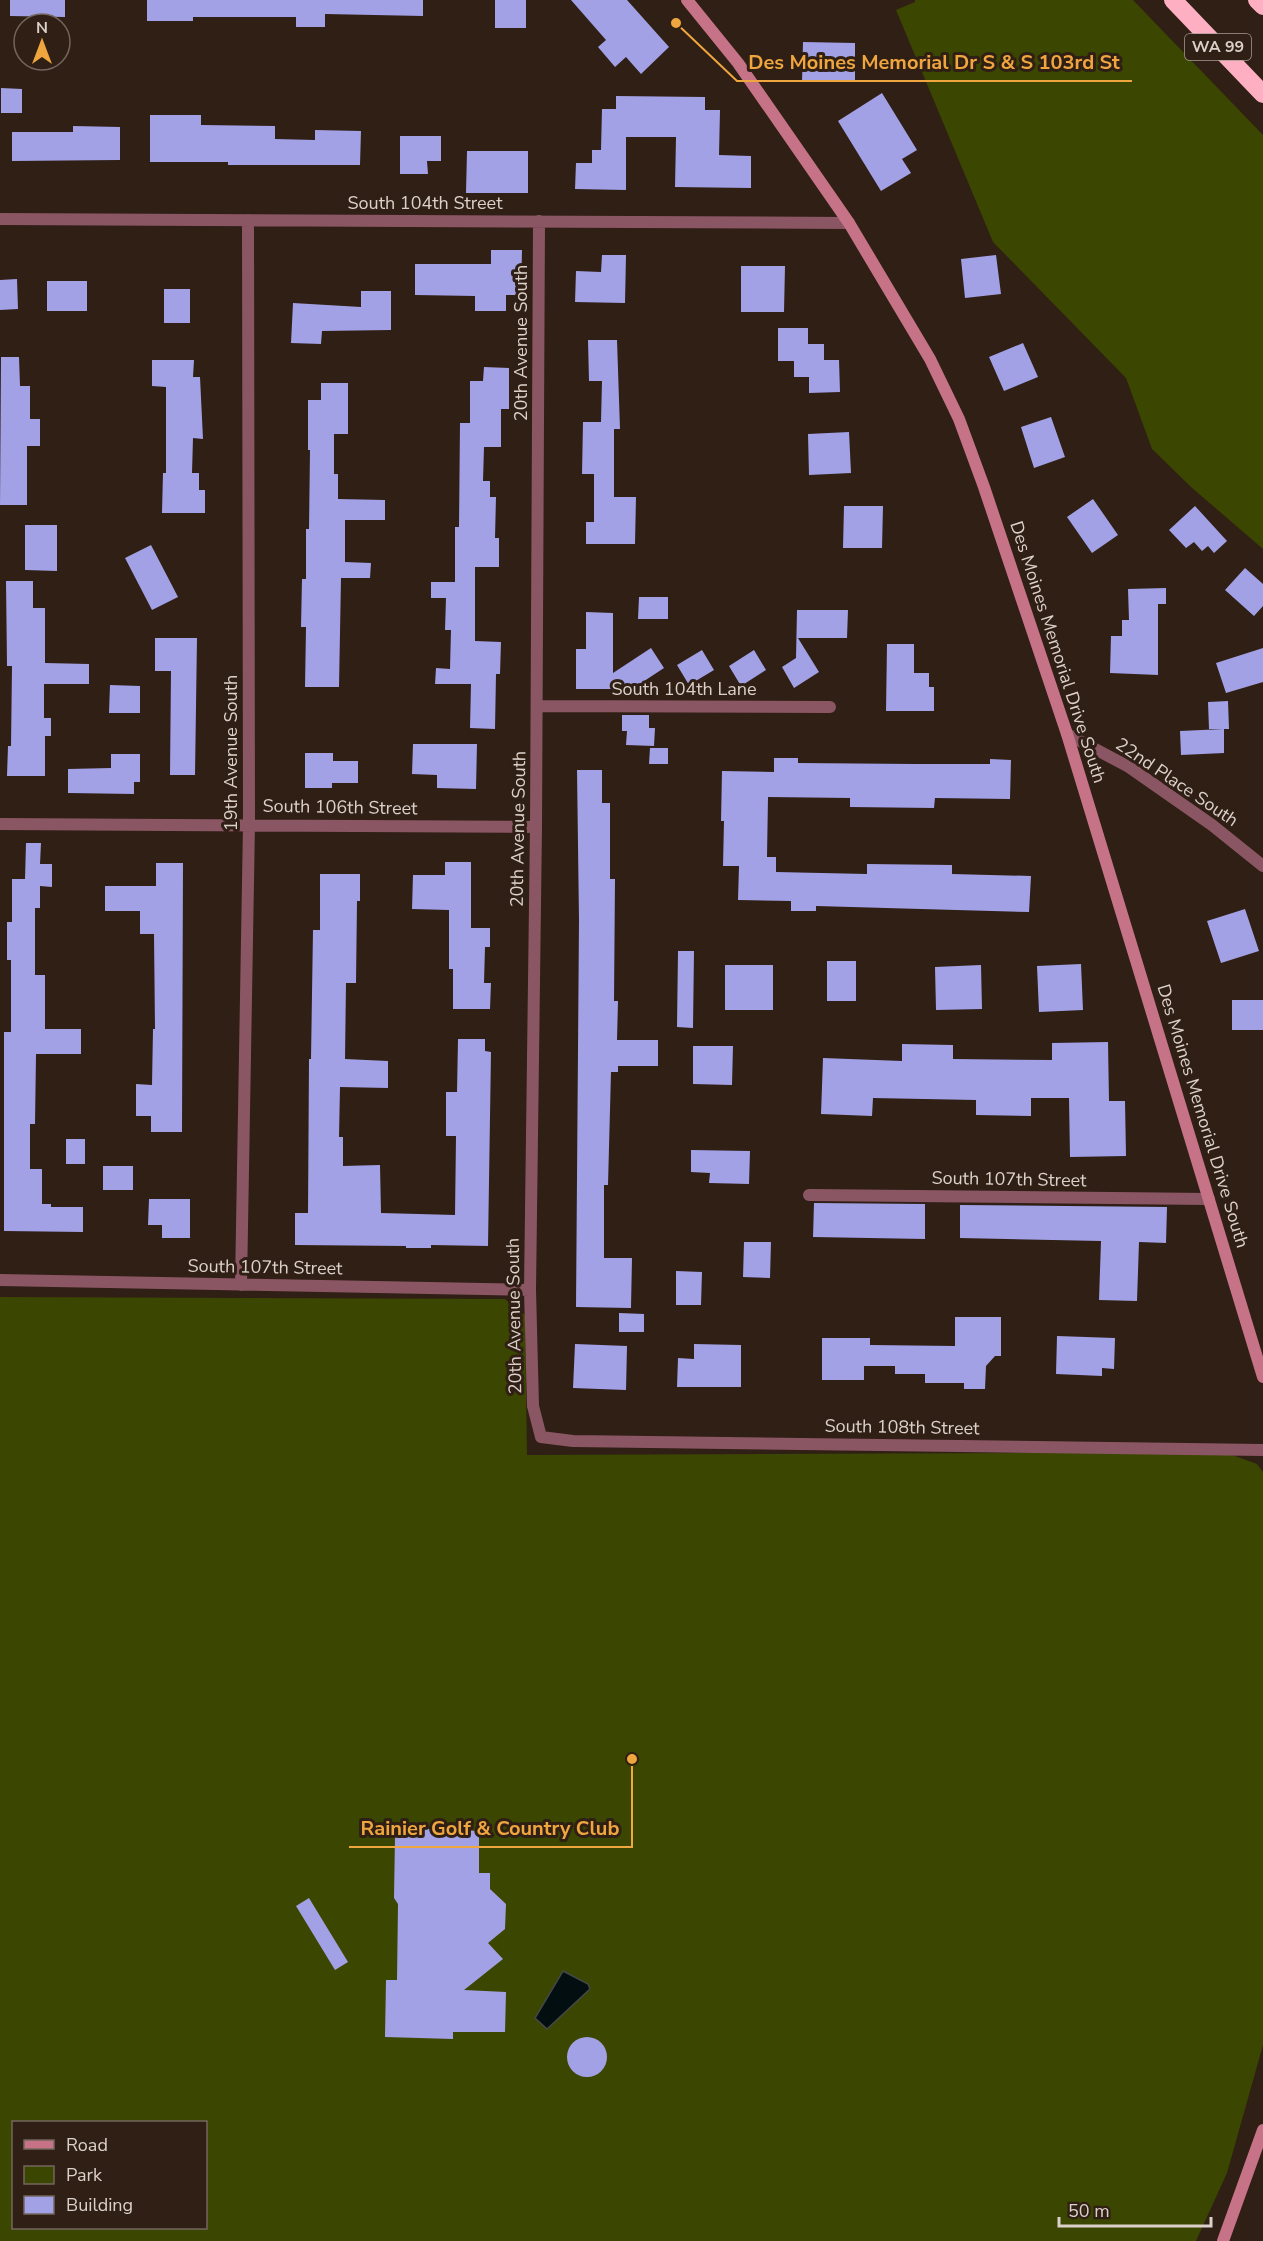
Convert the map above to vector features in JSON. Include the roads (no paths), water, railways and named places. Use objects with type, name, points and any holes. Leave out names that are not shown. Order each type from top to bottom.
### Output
[{"type":"highway","name":"WA 99","points":[[1173,0],[1263,94]]},
{"type":"highway","points":[[1257,0],[1263,6]]},
{"type":"main road","name":"Des Moines Memorial Drive South","points":[[687,0],[738,63],[849,223],[930,359],[958,419],[984,487],[1067,734],[1263,1377]]},
{"type":"main road","points":[[1223,2241],[1263,2130]]},
{"type":"street","name":"South 104th Street","points":[[0,219],[849,223]]},
{"type":"street","name":"19th Avenue South","points":[[241,1285],[249,824],[248,220]]},
{"type":"street","name":"20th Avenue South","points":[[539,221],[536,828],[530,1290],[533,1406],[541,1437]]},
{"type":"street","name":"South 104th Lane","points":[[537,706],[830,707]]},
{"type":"street","name":"22nd Place South","points":[[1067,734],[1130,767],[1212,825],[1263,866]]},
{"type":"street","name":"South 106th Street","points":[[0,824],[249,824],[536,828]]},
{"type":"street","name":"South 107th Street","points":[[809,1194],[1209,1199]]},
{"type":"street","name":"South 107th Street","points":[[0,1280],[530,1290]]},
{"type":"street","name":"South 108th Street","points":[[541,1437],[573,1441],[1263,1450]]},
{"type":"place","name":"Des Moines Memorial Dr S & S 103rd St","points":[[676,23]]},
{"type":"place","name":"Rainier Golf & Country Club","points":[[632,1759]]}]
